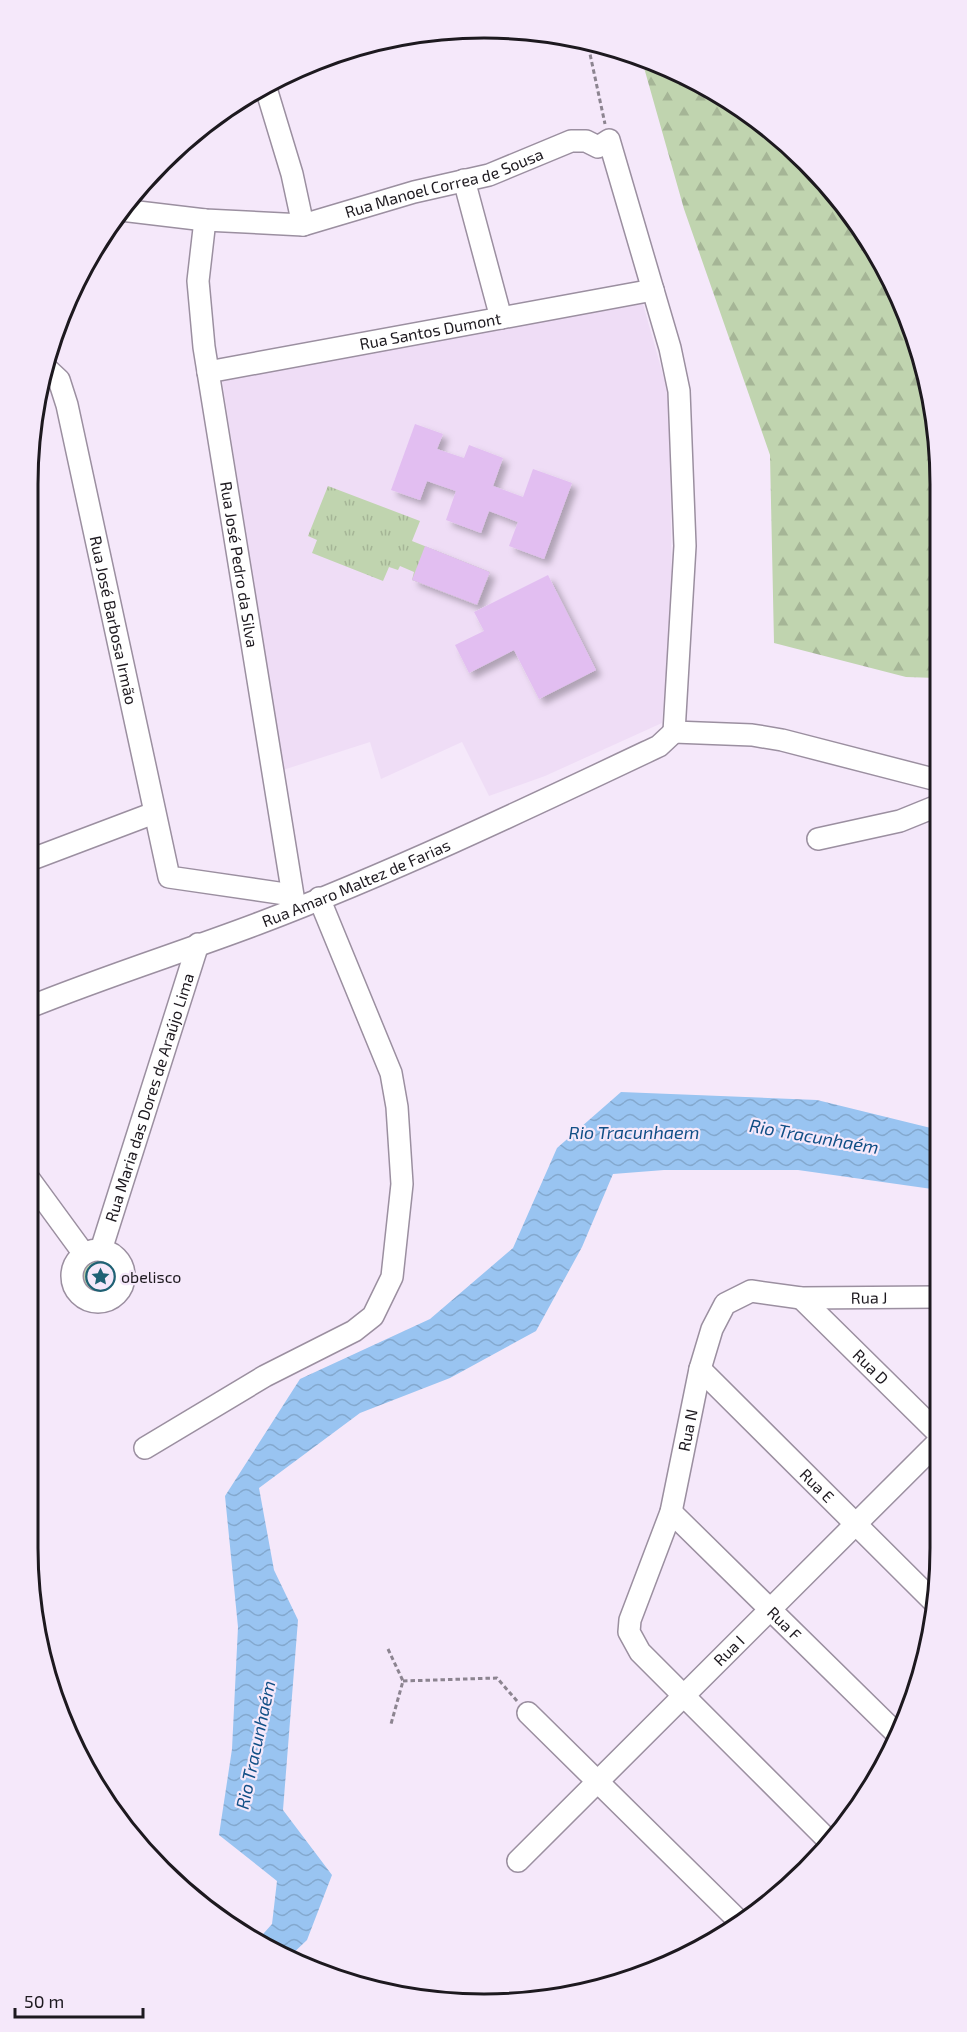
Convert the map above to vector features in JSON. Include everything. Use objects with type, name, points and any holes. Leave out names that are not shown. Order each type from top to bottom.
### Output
[{"type":"street","points":[[268,93],[292,174],[303,225]]},
{"type":"street","name":"Rua Manoel Correa de Sousa","points":[[131,211],[205,220],[303,225],[414,192],[489,175],[571,141],[586,141],[598,147],[609,140]]},
{"type":"street","points":[[609,140],[670,348],[679,391],[685,546],[674,732],[752,735],[783,740],[930,778]]},
{"type":"street","points":[[464,180],[501,318]]},
{"type":"street","name":"Rua José Pedro da Silva","points":[[205,220],[198,281],[208,372],[294,902]]},
{"type":"street","name":"Rua Santos Dumont","points":[[208,372],[653,290]]},
{"type":"street","name":"Rua José Barbosa Irmão","points":[[52,373],[59,380],[67,405],[169,877],[294,902]]},
{"type":"street","name":"Rua Amaro Maltez de Farias","points":[[38,1004],[198,944],[294,902],[319,898],[454,843],[659,746],[674,732]]},
{"type":"street","points":[[818,839],[900,821],[930,809]]},
{"type":"street","points":[[38,857],[154,813]]},
{"type":"street","points":[[145,1448],[265,1376],[354,1332],[373,1316],[392,1277],[402,1184],[397,1107],[391,1073],[319,898]]},
{"type":"street","name":"Rua Maria das Dores de Araújo Lima","points":[[38,1189],[92,1252],[198,944]]},
{"type":"street","name":"Rua N","points":[[683,1697],[640,1652],[629,1632],[635,1607],[671,1512],[700,1369],[718,1316],[735,1297],[751,1291],[801,1298]]},
{"type":"street","name":"Rua J","points":[[801,1298],[930,1297]]},
{"type":"street","name":"Rua D","points":[[801,1298],[930,1425]]},
{"type":"street","name":"Rua E","points":[[700,1369],[927,1595]]},
{"type":"street","name":"Rua I","points":[[518,1861],[930,1450]]},
{"type":"street","name":"Rua F","points":[[671,1512],[892,1729]]},
{"type":"street","points":[[683,1697],[824,1836]]},
{"type":"street","points":[[528,1713],[734,1917]]},
{"type":"path","points":[[589,51],[609,140]]},
{"type":"path","points":[[388,1649],[403,1681],[391,1724]]},
{"type":"path","points":[[403,1681],[497,1678],[528,1713]]},
{"type":"shaded area","points":[[643,304],[669,396],[672,599],[662,723],[545,776],[489,796],[462,742],[381,779],[370,742],[283,770],[222,380]]},
{"type":"green space","points":[[644,67],[681,83],[706,97],[778,148],[819,189],[837,212],[870,260],[884,286],[906,340],[926,425],[930,484],[930,678],[906,677],[774,643],[770,455],[684,209]]},
{"type":"green space","points":[[328,486],[420,521],[412,541],[490,572],[477,605],[412,580],[414,572],[400,566],[398,570],[389,567],[383,581],[312,553],[317,540],[308,536]]},
{"type":"green space","points":[[110,1252],[122,1265],[123,1283],[115,1294],[106,1300],[86,1299],[74,1284],[73,1273],[78,1260]]},
{"type":"water","name":"Rio Tracunhaem","points":[[621,1092],[817,1100],[930,1128],[930,1189],[798,1170],[664,1170],[613,1174],[582,1247],[536,1331],[450,1378],[360,1413],[259,1488],[274,1570],[298,1620],[283,1810],[332,1875],[307,1940],[294,1952],[262,1936],[272,1924],[277,1881],[219,1835],[232,1749],[238,1627],[225,1496],[300,1379],[430,1319],[513,1248],[557,1148]]},
{"type":"building","points":[[415,424],[443,434],[437,449],[464,458],[469,445],[503,458],[493,486],[523,497],[533,469],[572,483],[544,559],[509,546],[518,522],[489,511],[481,533],[446,520],[456,491],[427,481],[420,500],[391,490]]},
{"type":"building","points":[[425,546],[490,572],[477,605],[412,580]]},
{"type":"building","points":[[548,575],[596,670],[539,699],[514,650],[469,673],[455,645],[484,631],[474,612]]},
{"type":"place","name":"obelisco","points":[[100,1277]]},
{"type":"water label","name":"Rio Tracunhaém","points":[[814,1137]]},
{"type":"water label","name":"Rio Tracunhaém","points":[[256,1745]]}]
